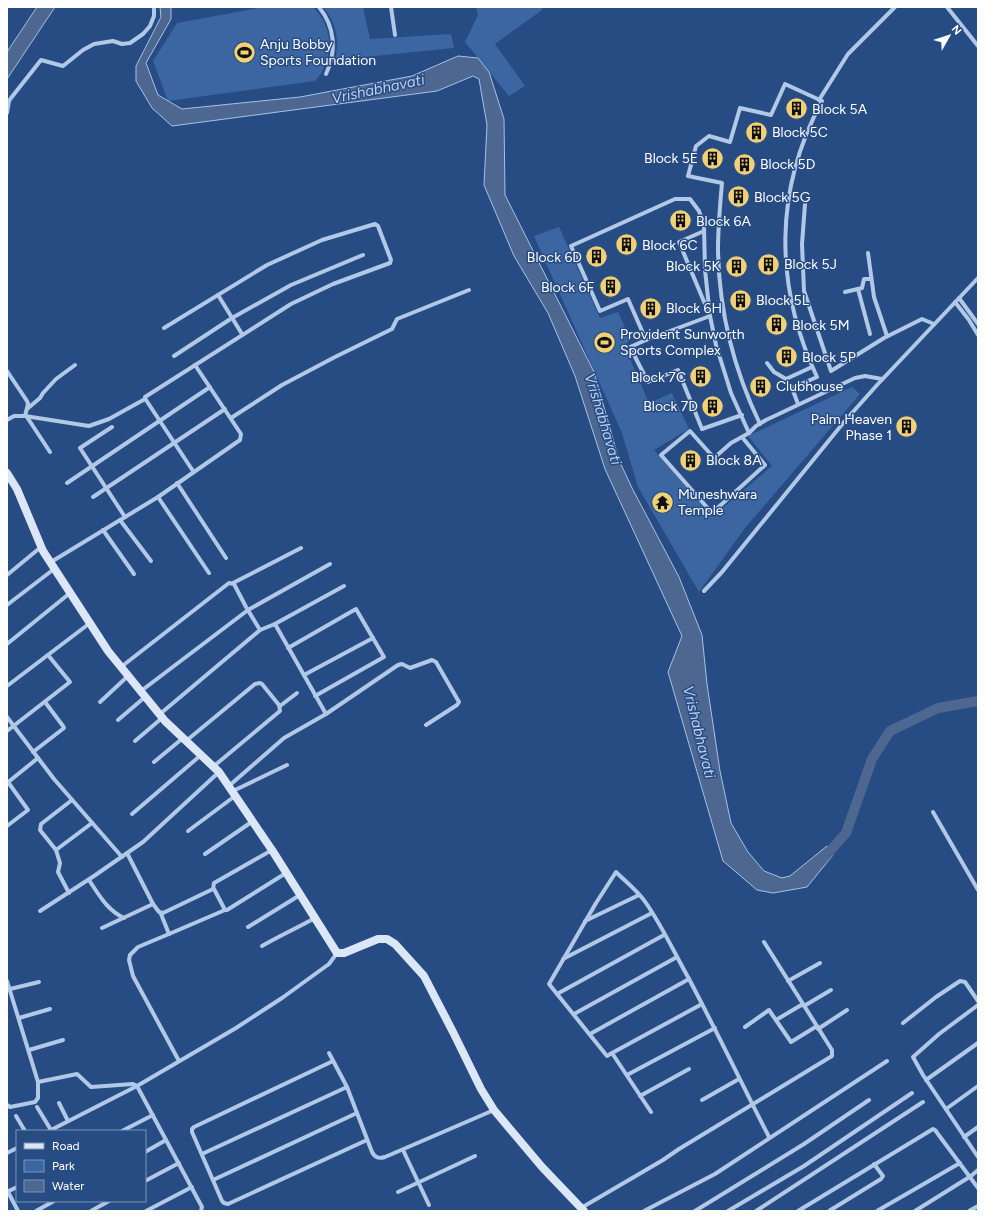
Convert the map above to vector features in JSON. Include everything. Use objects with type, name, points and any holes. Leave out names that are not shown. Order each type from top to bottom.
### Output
[{"type":"street","points":[[7,113],[9,101],[40,61],[43,59],[63,66],[83,50],[94,44],[113,41],[122,44],[130,43],[143,34],[150,26],[154,16],[154,7]]},
{"type":"street","points":[[319,7],[328,22],[333,41],[333,54],[326,74]]},
{"type":"street","points":[[391,7],[394,35]]},
{"type":"street","points":[[819,100],[848,54],[895,7]]},
{"type":"street","points":[[947,7],[978,46]]},
{"type":"street","points":[[760,424],[739,373],[731,346],[722,299],[718,265],[718,235],[722,182],[688,176],[696,146],[709,136],[730,142],[740,108],[772,115],[785,84],[822,101],[806,133],[792,179],[786,212],[786,274],[791,304],[799,334],[817,377],[792,388],[798,404]]},
{"type":"street","points":[[646,340],[628,299],[600,311],[571,246],[675,199],[690,199],[699,211],[704,226],[705,270],[710,316],[716,345],[731,393],[749,433]]},
{"type":"street","points":[[805,204],[802,244],[804,291],[831,371],[887,336],[922,319],[934,324]]},
{"type":"street","points":[[7,420],[14,416],[26,416],[89,426],[109,419],[145,399],[171,379],[291,304],[333,284],[390,262],[391,260],[378,226],[375,224],[322,240],[267,265],[164,328]]},
{"type":"street","points":[[704,231],[679,242],[710,316]]},
{"type":"street","points":[[868,253],[874,297],[887,336]]},
{"type":"street","points":[[174,356],[232,318],[295,282],[363,255]]},
{"type":"street","points":[[704,591],[722,572],[844,422],[882,379],[978,278]]},
{"type":"street","points":[[845,292],[862,288],[864,279],[872,279]]},
{"type":"street","points":[[858,289],[870,334]]},
{"type":"street","points":[[231,418],[282,385],[335,356],[392,329],[397,319],[469,290]]},
{"type":"street","points":[[218,296],[242,334]]},
{"type":"street","points":[[959,298],[978,324]]},
{"type":"street","points":[[955,302],[978,335]]},
{"type":"street","points":[[710,316],[630,347],[648,382],[678,370],[702,429],[742,416]]},
{"type":"street","points":[[767,363],[774,372],[786,379],[812,367]]},
{"type":"street","points":[[27,409],[40,398],[54,381],[76,365]]},
{"type":"street","points":[[7,605],[53,566],[103,530],[158,497],[193,471],[240,440],[241,434],[195,365]]},
{"type":"street","points":[[7,371],[27,401],[26,416],[50,452]]},
{"type":"street","points":[[742,437],[765,466],[712,513],[661,455],[690,430],[714,458],[731,443],[749,433],[760,424],[798,404],[855,378],[865,376],[882,379]]},
{"type":"street","points":[[67,483],[210,387]]},
{"type":"street","points":[[145,399],[193,471]]},
{"type":"street","points":[[93,497],[225,409]]},
{"type":"street","points":[[112,427],[80,448],[125,517]]},
{"type":"street","points":[[7,473],[17,489],[41,546],[108,651],[161,716],[217,769],[272,850],[337,953]]},
{"type":"street","points":[[176,483],[226,558]]},
{"type":"street","points":[[158,497],[209,573]]},
{"type":"street","points":[[120,520],[151,561]]},
{"type":"street","points":[[103,530],[134,574]]},
{"type":"street","points":[[7,575],[41,546]]},
{"type":"street","points":[[121,667],[229,583],[233,583],[301,548]]},
{"type":"street","points":[[118,720],[143,694],[248,610],[330,564]]},
{"type":"street","points":[[233,583],[260,630]]},
{"type":"street","points":[[135,741],[161,716],[260,630],[273,625],[344,586]]},
{"type":"street","points":[[7,644],[70,592]]},
{"type":"street","points":[[288,648],[356,609],[384,657],[315,696]]},
{"type":"street","points":[[7,686],[90,623]]},
{"type":"street","points":[[273,625],[275,624],[326,714]]},
{"type":"street","points":[[304,675],[373,638]]},
{"type":"street","points":[[7,731],[70,682],[48,656]]},
{"type":"street","points":[[188,831],[232,791],[284,738],[326,714],[398,665],[402,664],[410,668],[432,660],[436,662],[459,702],[426,725]]},
{"type":"street","points":[[100,702],[128,676]]},
{"type":"street","points":[[40,911],[89,880],[143,842],[217,769],[278,713],[280,711],[280,706],[262,684],[258,683],[154,762]]},
{"type":"street","points":[[280,706],[297,694]]},
{"type":"street","points":[[33,752],[64,728],[45,702]]},
{"type":"street","points":[[7,717],[72,800],[122,857]]},
{"type":"street","points":[[132,814],[201,755]]},
{"type":"street","points":[[7,826],[28,810],[8,783],[38,758]]},
{"type":"street","points":[[232,791],[287,765]]},
{"type":"street","points":[[69,893],[58,872],[60,863],[56,850],[40,830],[40,827],[41,824],[72,800]]},
{"type":"street","points":[[934,812],[978,890]]},
{"type":"street","points":[[205,854],[253,821]]},
{"type":"street","points":[[56,850],[92,823]]},
{"type":"street","points":[[225,910],[213,884],[272,850]]},
{"type":"street","points":[[127,853],[153,904],[161,914],[169,934]]},
{"type":"street","points":[[179,1061],[133,976],[129,960],[130,955],[138,947],[225,910],[229,910],[286,872]]},
{"type":"street","points":[[702,1004],[607,1056],[549,984],[616,872],[639,895],[652,913],[689,979],[702,1004],[739,1079],[753,1104],[769,1137]]},
{"type":"street","points":[[89,880],[109,908],[124,918]]},
{"type":"street","points":[[161,914],[214,889]]},
{"type":"street","points":[[248,928],[300,895]]},
{"type":"street","points":[[585,922],[639,895]]},
{"type":"street","points":[[102,928],[153,904]]},
{"type":"street","points":[[564,959],[652,913]]},
{"type":"street","points":[[262,946],[280,935],[289,932],[315,918]]},
{"type":"street","points":[[557,994],[664,935]]},
{"type":"street","points":[[337,953],[344,953],[378,939],[387,939],[395,944],[424,976],[481,1089],[494,1110],[542,1167],[583,1209],[832,1056],[832,1050],[764,942]]},
{"type":"street","points":[[52,1130],[137,1086],[236,1028],[282,998],[328,964],[337,953]]},
{"type":"street","points":[[574,1014],[677,957]]},
{"type":"street","points":[[788,981],[820,963]]},
{"type":"street","points":[[590,1034],[689,979]]},
{"type":"street","points":[[7,981],[38,1082],[38,1098],[35,1102],[10,1108],[7,1105]]},
{"type":"street","points":[[903,1023],[936,997],[960,981],[964,982],[978,1001]]},
{"type":"street","points":[[10,989],[39,982]]},
{"type":"street","points":[[776,1020],[830,990]]},
{"type":"street","points":[[978,1005],[938,1034],[913,1057],[926,1080],[978,1157]]},
{"type":"street","points":[[19,1018],[50,1009]]},
{"type":"street","points":[[745,1027],[769,1010],[791,1042],[818,1028],[847,1010]]},
{"type":"street","points":[[627,1075],[714,1028]]},
{"type":"street","points":[[29,1050],[63,1040]]},
{"type":"street","points":[[926,1080],[978,1043]]},
{"type":"street","points":[[329,1053],[347,1087],[367,1140],[374,1156],[377,1158],[385,1157],[403,1150],[494,1110]]},
{"type":"street","points":[[612,1054],[651,1112]]},
{"type":"street","points":[[333,1061],[194,1127],[192,1132],[222,1201],[226,1204],[230,1204],[367,1140]]},
{"type":"street","points":[[644,1211],[715,1174],[769,1137],[887,1061]]},
{"type":"street","points":[[640,1096],[689,1069]]},
{"type":"street","points":[[38,1082],[77,1074],[91,1087],[133,1084],[137,1086],[192,1187],[202,1207],[201,1211]]},
{"type":"street","points":[[702,1100],[739,1079]]},
{"type":"street","points":[[946,1109],[978,1086]]},
{"type":"street","points":[[202,1154],[347,1087]]},
{"type":"street","points":[[728,1211],[804,1166],[912,1093]]},
{"type":"street","points":[[695,1211],[804,1144],[869,1100]]},
{"type":"street","points":[[756,1211],[923,1102]]},
{"type":"street","points":[[59,1103],[68,1121]]},
{"type":"street","points":[[37,1107],[49,1130]]},
{"type":"street","points":[[213,1180],[357,1113]]},
{"type":"street","points":[[124,1130],[153,1115]]},
{"type":"street","points":[[16,1116],[24,1130]]},
{"type":"street","points":[[964,1137],[978,1127]]},
{"type":"street","points":[[798,1211],[933,1129],[971,1176],[978,1188]]},
{"type":"street","points":[[146,1151],[166,1140]]},
{"type":"street","points":[[7,1146],[8,1152]]},
{"type":"street","points":[[403,1150],[429,1205]]},
{"type":"street","points":[[398,1192],[475,1156]]},
{"type":"street","points":[[146,1180],[179,1163]]},
{"type":"street","points":[[877,1211],[960,1163]]},
{"type":"street","points":[[829,1211],[881,1180],[883,1176],[874,1164]]},
{"type":"street","points":[[914,1211],[971,1176],[978,1170]]},
{"type":"street","points":[[146,1211],[192,1187]]},
{"type":"street","points":[[7,1191],[18,1211]]},
{"type":"street","points":[[36,1211],[52,1202]]},
{"type":"street","points":[[91,1211],[107,1202]]},
{"type":"street","points":[[968,1211],[978,1206]]},
{"type":"green space","name":"Anju Bobby Sports Foundation","points":[[264,7],[313,7],[320,15],[328,34],[329,53],[322,72],[315,81],[168,101],[153,61],[177,23]]},
{"type":"green space","points":[[323,7],[363,7],[370,39],[451,34],[454,48],[335,60],[337,45],[336,32],[331,19]]},
{"type":"green space","points":[[476,7],[542,7],[542,10],[495,44],[525,86],[509,96],[465,42],[478,15]]},
{"type":"green space","points":[[559,227],[600,318],[618,312],[631,340],[624,345],[649,403],[672,393],[689,429],[654,450],[712,517],[772,466],[748,436],[852,387],[860,394],[745,528],[699,592],[638,487],[622,433],[534,236]]},
{"type":"water","points":[[37,7],[55,7],[7,79],[7,52]]},
{"type":"water","points":[[160,7],[171,7],[171,19],[146,63],[158,95],[182,109],[300,97],[412,76],[458,56],[478,58],[489,72],[504,119],[505,195],[594,372],[619,460],[632,488],[679,577],[702,635],[707,684],[720,771],[731,823],[748,852],[764,871],[782,878],[790,876],[827,846],[833,855],[807,887],[773,893],[757,890],[723,861],[668,672],[682,636],[605,469],[575,376],[548,313],[514,256],[484,185],[487,125],[479,79],[473,76],[437,91],[172,126],[152,108],[136,81],[136,66],[161,17]]},
{"type":"waterway","name":"Vrishabhavati","points":[[822,860],[846,833],[872,759],[890,731],[938,708],[978,701]]},
{"type":"place","name":"Anju Bobby Sports Foundation","points":[[244,52]]},
{"type":"place","name":"Block 5A","points":[[796,109]]},
{"type":"place","name":"Block 5C","points":[[756,132]]},
{"type":"place","name":"Block 5E","points":[[713,158]]},
{"type":"place","name":"Block 5D","points":[[745,164]]},
{"type":"place","name":"Block 5G","points":[[738,197]]},
{"type":"place","name":"Block 6A","points":[[681,221]]},
{"type":"place","name":"Block 6C","points":[[626,245]]},
{"type":"place","name":"Block 6D","points":[[597,257]]},
{"type":"place","name":"Block 5J","points":[[769,264]]},
{"type":"place","name":"Block 5K","points":[[736,266]]},
{"type":"place","name":"Block 6F","points":[[610,287]]},
{"type":"place","name":"Block 5L","points":[[740,300]]},
{"type":"place","name":"Block 6H","points":[[651,308]]},
{"type":"place","name":"Block 5M","points":[[777,325]]},
{"type":"place","name":"Provident Sunworth Sports Complex","points":[[604,342]]},
{"type":"place","name":"Block 5P","points":[[787,357]]},
{"type":"place","name":"Block 7C","points":[[701,377]]},
{"type":"place","name":"Clubhouse","points":[[760,386]]},
{"type":"place","name":"Block 7D","points":[[713,406]]},
{"type":"place","name":"Palm Heaven Phase 1","points":[[907,427]]},
{"type":"place","name":"Block 8A","points":[[691,460]]},
{"type":"place","name":"Muneshwara Temple","points":[[663,502]]}]
